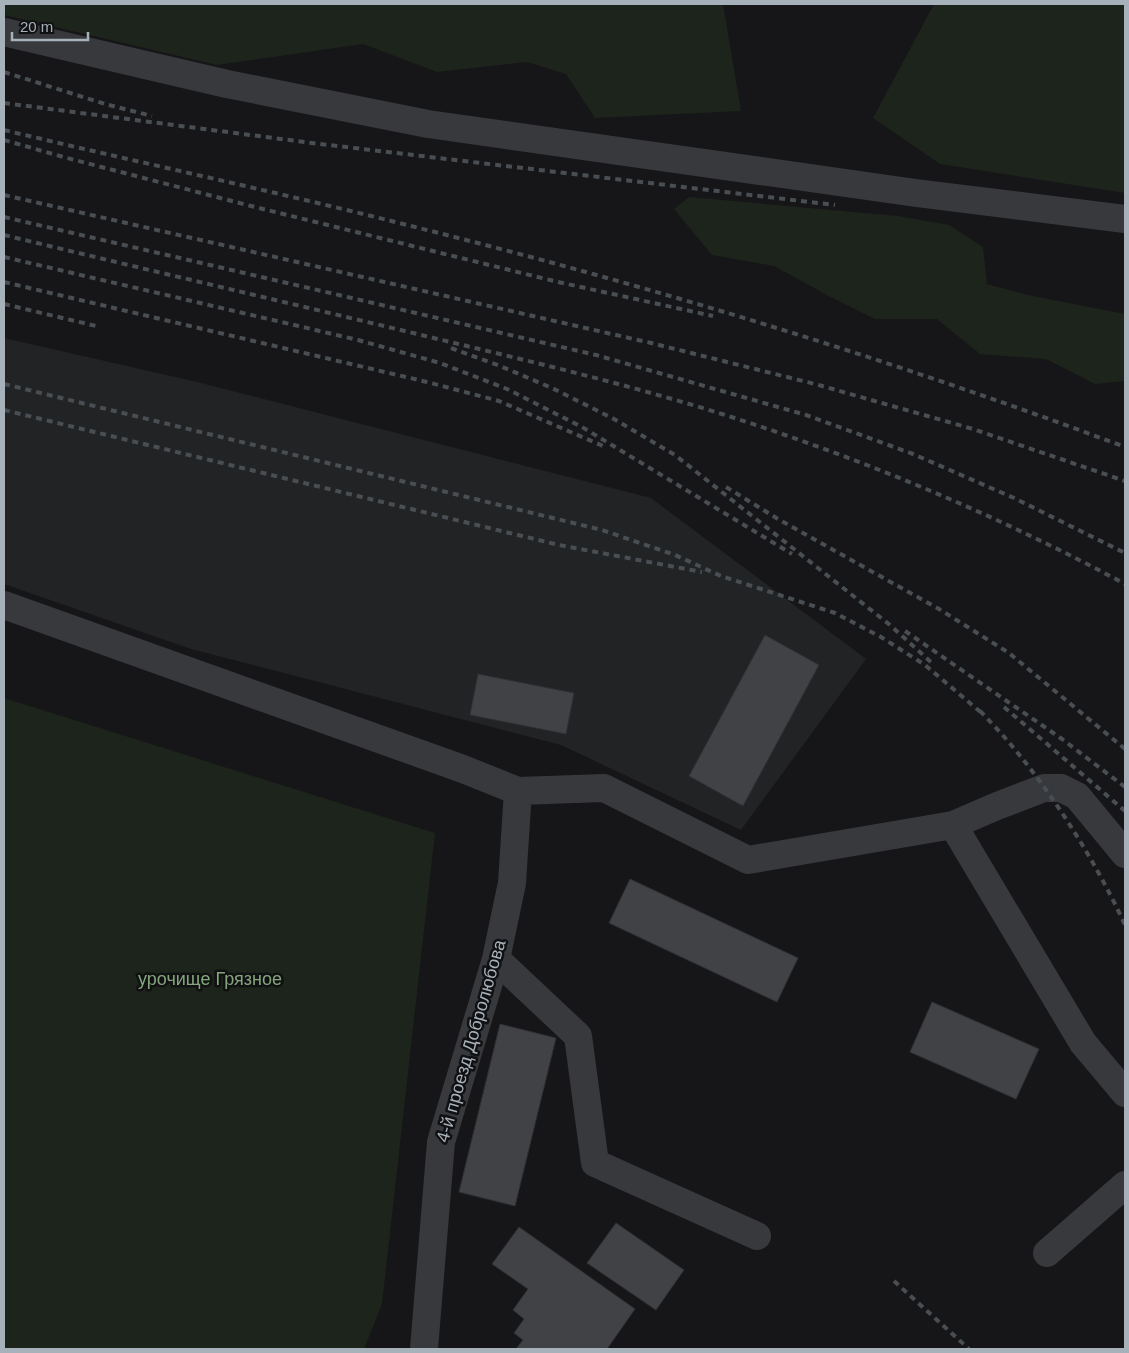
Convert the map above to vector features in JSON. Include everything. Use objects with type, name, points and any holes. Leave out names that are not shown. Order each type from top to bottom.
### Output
[{"type":"street","points":[[4,32],[227,84],[428,124],[916,193],[1125,219]]},
{"type":"street","points":[[4,605],[463,769],[518,791],[604,788],[748,860],[953,825],[1044,788],[1061,788],[1077,796],[1125,854]]},
{"type":"street","name":"4-й проезд Добролюбова","points":[[424,1349],[441,1142],[496,959],[512,883],[518,791]]},
{"type":"street","points":[[953,825],[1083,1043],[1125,1093]]},
{"type":"street","points":[[496,959],[578,1036],[595,1163],[757,1236]]},
{"type":"street","points":[[1048,1253],[1125,1185]]},
{"type":"shaded area","points":[[4,338],[197,382],[651,498],[866,659],[741,830],[561,745],[191,649],[4,584]]},
{"type":"green space","points":[[4,4],[723,4],[741,111],[595,118],[566,74],[527,62],[437,72],[363,44],[217,65],[4,15]]},
{"type":"green space","points":[[934,4],[1125,4],[1125,193],[940,164],[873,118]]},
{"type":"green space","points":[[689,197],[898,216],[949,225],[983,247],[987,284],[1028,295],[1125,314],[1125,381],[1095,384],[1046,359],[980,354],[937,319],[875,319],[774,266],[712,255],[674,209]]},
{"type":"green space","name":"урочище Грязное","points":[[4,698],[435,833],[382,1304],[364,1349],[4,1349]]},
{"type":"building","points":[[765,635],[819,665],[743,806],[689,776]]},
{"type":"building","points":[[478,674],[574,693],[566,734],[470,715]]},
{"type":"building","points":[[630,879],[798,958],[777,1002],[609,923]]},
{"type":"building","points":[[932,1002],[1039,1049],[1016,1099],[910,1052]]},
{"type":"building","points":[[500,1024],[556,1038],[515,1206],[459,1192]]},
{"type":"building","points":[[616,1223],[684,1270],[656,1310],[587,1263]]},
{"type":"building","points":[[519,1227],[635,1309],[607,1349],[516,1349],[523,1340],[514,1333],[524,1319],[513,1310],[528,1289],[492,1264]]},
{"type":"railway","points":[[4,72],[105,104],[152,116]]},
{"type":"railway","points":[[4,103],[312,143],[835,205]]},
{"type":"railway","points":[[4,130],[364,214],[595,274],[862,355],[950,384],[1125,447]]},
{"type":"railway","points":[[4,140],[251,206],[558,282],[713,316]]},
{"type":"railway","points":[[4,195],[651,343],[815,384],[973,429],[1125,481]]},
{"type":"railway","points":[[4,217],[596,355],[806,415],[913,454],[1014,498],[1125,553]]},
{"type":"railway","points":[[4,235],[529,361],[645,391],[722,414],[826,449],[978,511],[1125,584]]},
{"type":"railway","points":[[4,257],[358,340],[440,363],[507,389],[582,427],[792,554]]},
{"type":"railway","points":[[4,282],[427,382],[499,401],[603,446]]},
{"type":"railway","points":[[4,304],[96,326]]},
{"type":"railway","points":[[451,348],[552,388],[614,419],[675,455],[890,625],[932,663]]},
{"type":"railway","points":[[4,384],[602,530],[675,555],[721,576],[835,613],[881,637],[925,665],[984,715]]},
{"type":"railway","points":[[4,410],[559,545],[702,572]]},
{"type":"railway","points":[[726,487],[778,519],[939,609],[1009,653],[1125,749]]},
{"type":"railway","points":[[905,631],[1062,739],[1125,787]]},
{"type":"railway","points":[[1004,707],[1125,811]]},
{"type":"railway","points":[[980,711],[1022,758],[1061,812],[1096,868],[1125,925]]},
{"type":"railway","points":[[894,1281],[969,1349]]}]
